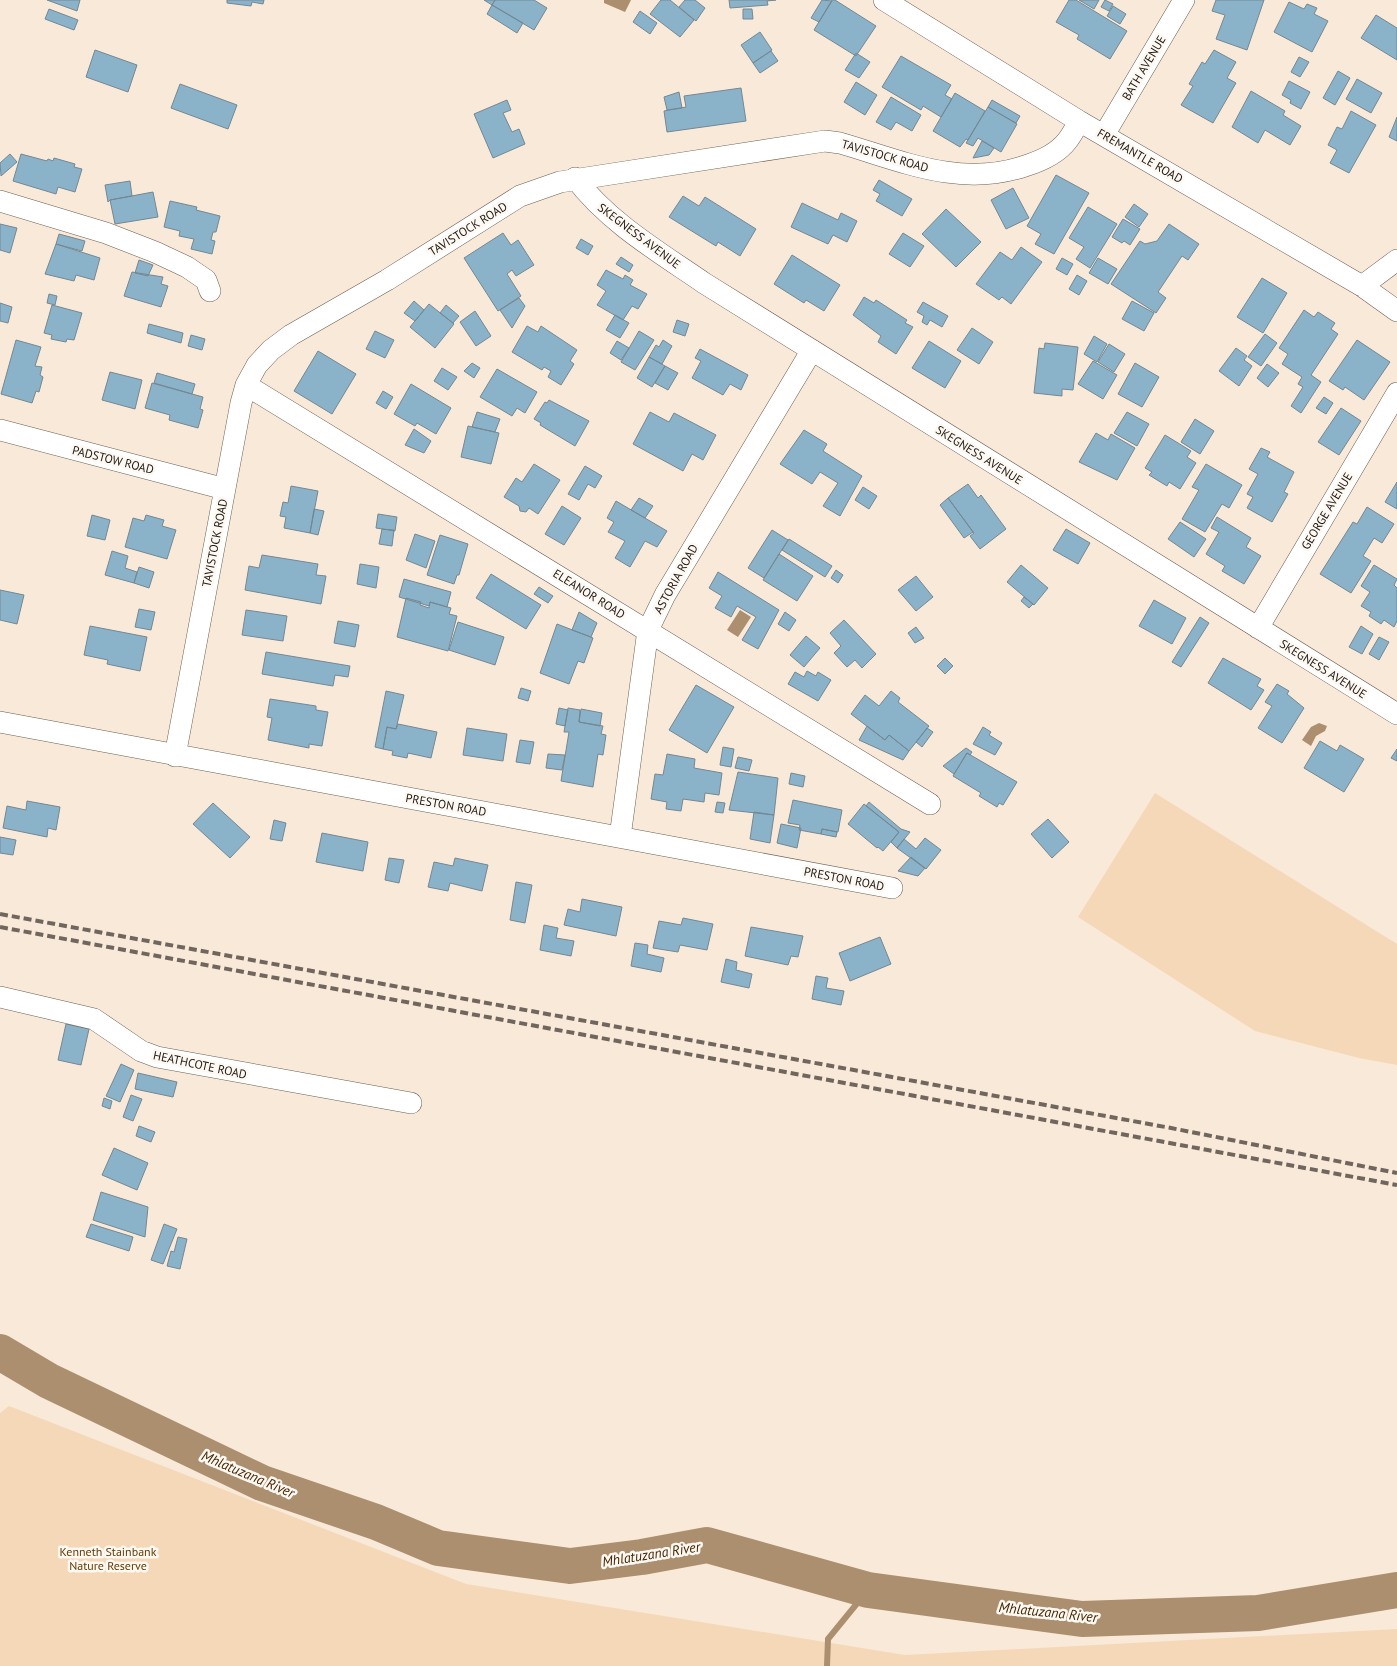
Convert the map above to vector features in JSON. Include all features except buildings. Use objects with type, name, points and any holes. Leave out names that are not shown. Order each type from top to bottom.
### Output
[{"type":"street","name":"FREMANTLE ROAD","points":[[884,0],[1079,121],[1362,286],[1397,311]]},
{"type":"street","name":"BATH AVENUE","points":[[1104,135],[1184,0]]},
{"type":"street","name":"TAVISTOCK ROAD","points":[[175,756],[240,403],[246,385],[257,365],[291,335],[387,280],[520,196],[575,178],[825,141],[840,142],[939,172],[980,176],[1016,169],[1043,160],[1067,141],[1079,121]]},
{"type":"street","name":"SKEGNESS AVENUE","points":[[575,178],[592,200],[659,252],[812,350],[1397,714]]},
{"type":"street","points":[[0,201],[106,233],[155,252],[187,267],[206,280],[210,291]]},
{"type":"street","points":[[1362,286],[1397,260]]},
{"type":"street","name":"ASTORIA ROAD","points":[[620,837],[648,630],[665,595],[812,350]]},
{"type":"street","name":"ELEANOR ROAD","points":[[246,385],[930,804]]},
{"type":"street","name":"GEORGE AVENUE","points":[[1258,628],[1397,393]]},
{"type":"street","name":"PADSTOW ROAD","points":[[0,430],[225,489]]},
{"type":"street","name":"PRESTON ROAD","points":[[0,722],[892,888]]},
{"type":"street","name":"HEATHCOTE ROAD","points":[[0,997],[94,1019],[110,1028],[141,1051],[157,1057],[203,1068],[411,1103]]},
{"type":"green space","points":[[1155,793],[1397,944],[1397,1065],[1359,1058],[1255,1031],[1078,917]]},
{"type":"green space","name":"Kenneth Stainbank Nature Reserve","points":[[9,1406],[466,1584],[905,1655],[1397,1629],[1397,1666],[0,1666],[0,1413]]},
{"type":"shaded area","points":[[604,0],[631,0],[625,12],[604,3]]},
{"type":"shaded area","points":[[740,610],[751,617],[738,637],[727,630]]},
{"type":"shaded area","points":[[1319,723],[1327,726],[1325,731],[1316,736],[1311,746],[1302,740],[1311,727]]},
{"type":"waterway","name":"Mhlatuzana River","points":[[0,1352],[49,1381],[262,1483],[376,1522],[438,1548],[570,1566],[642,1557],[707,1545],[868,1590],[1082,1619],[1258,1613],[1397,1590]]},
{"type":"waterway","points":[[827,1666],[828,1639],[868,1590]]},
{"type":"railway","points":[[0,914],[1171,1128],[1397,1173]]},
{"type":"railway","points":[[0,927],[1397,1185]]}]
